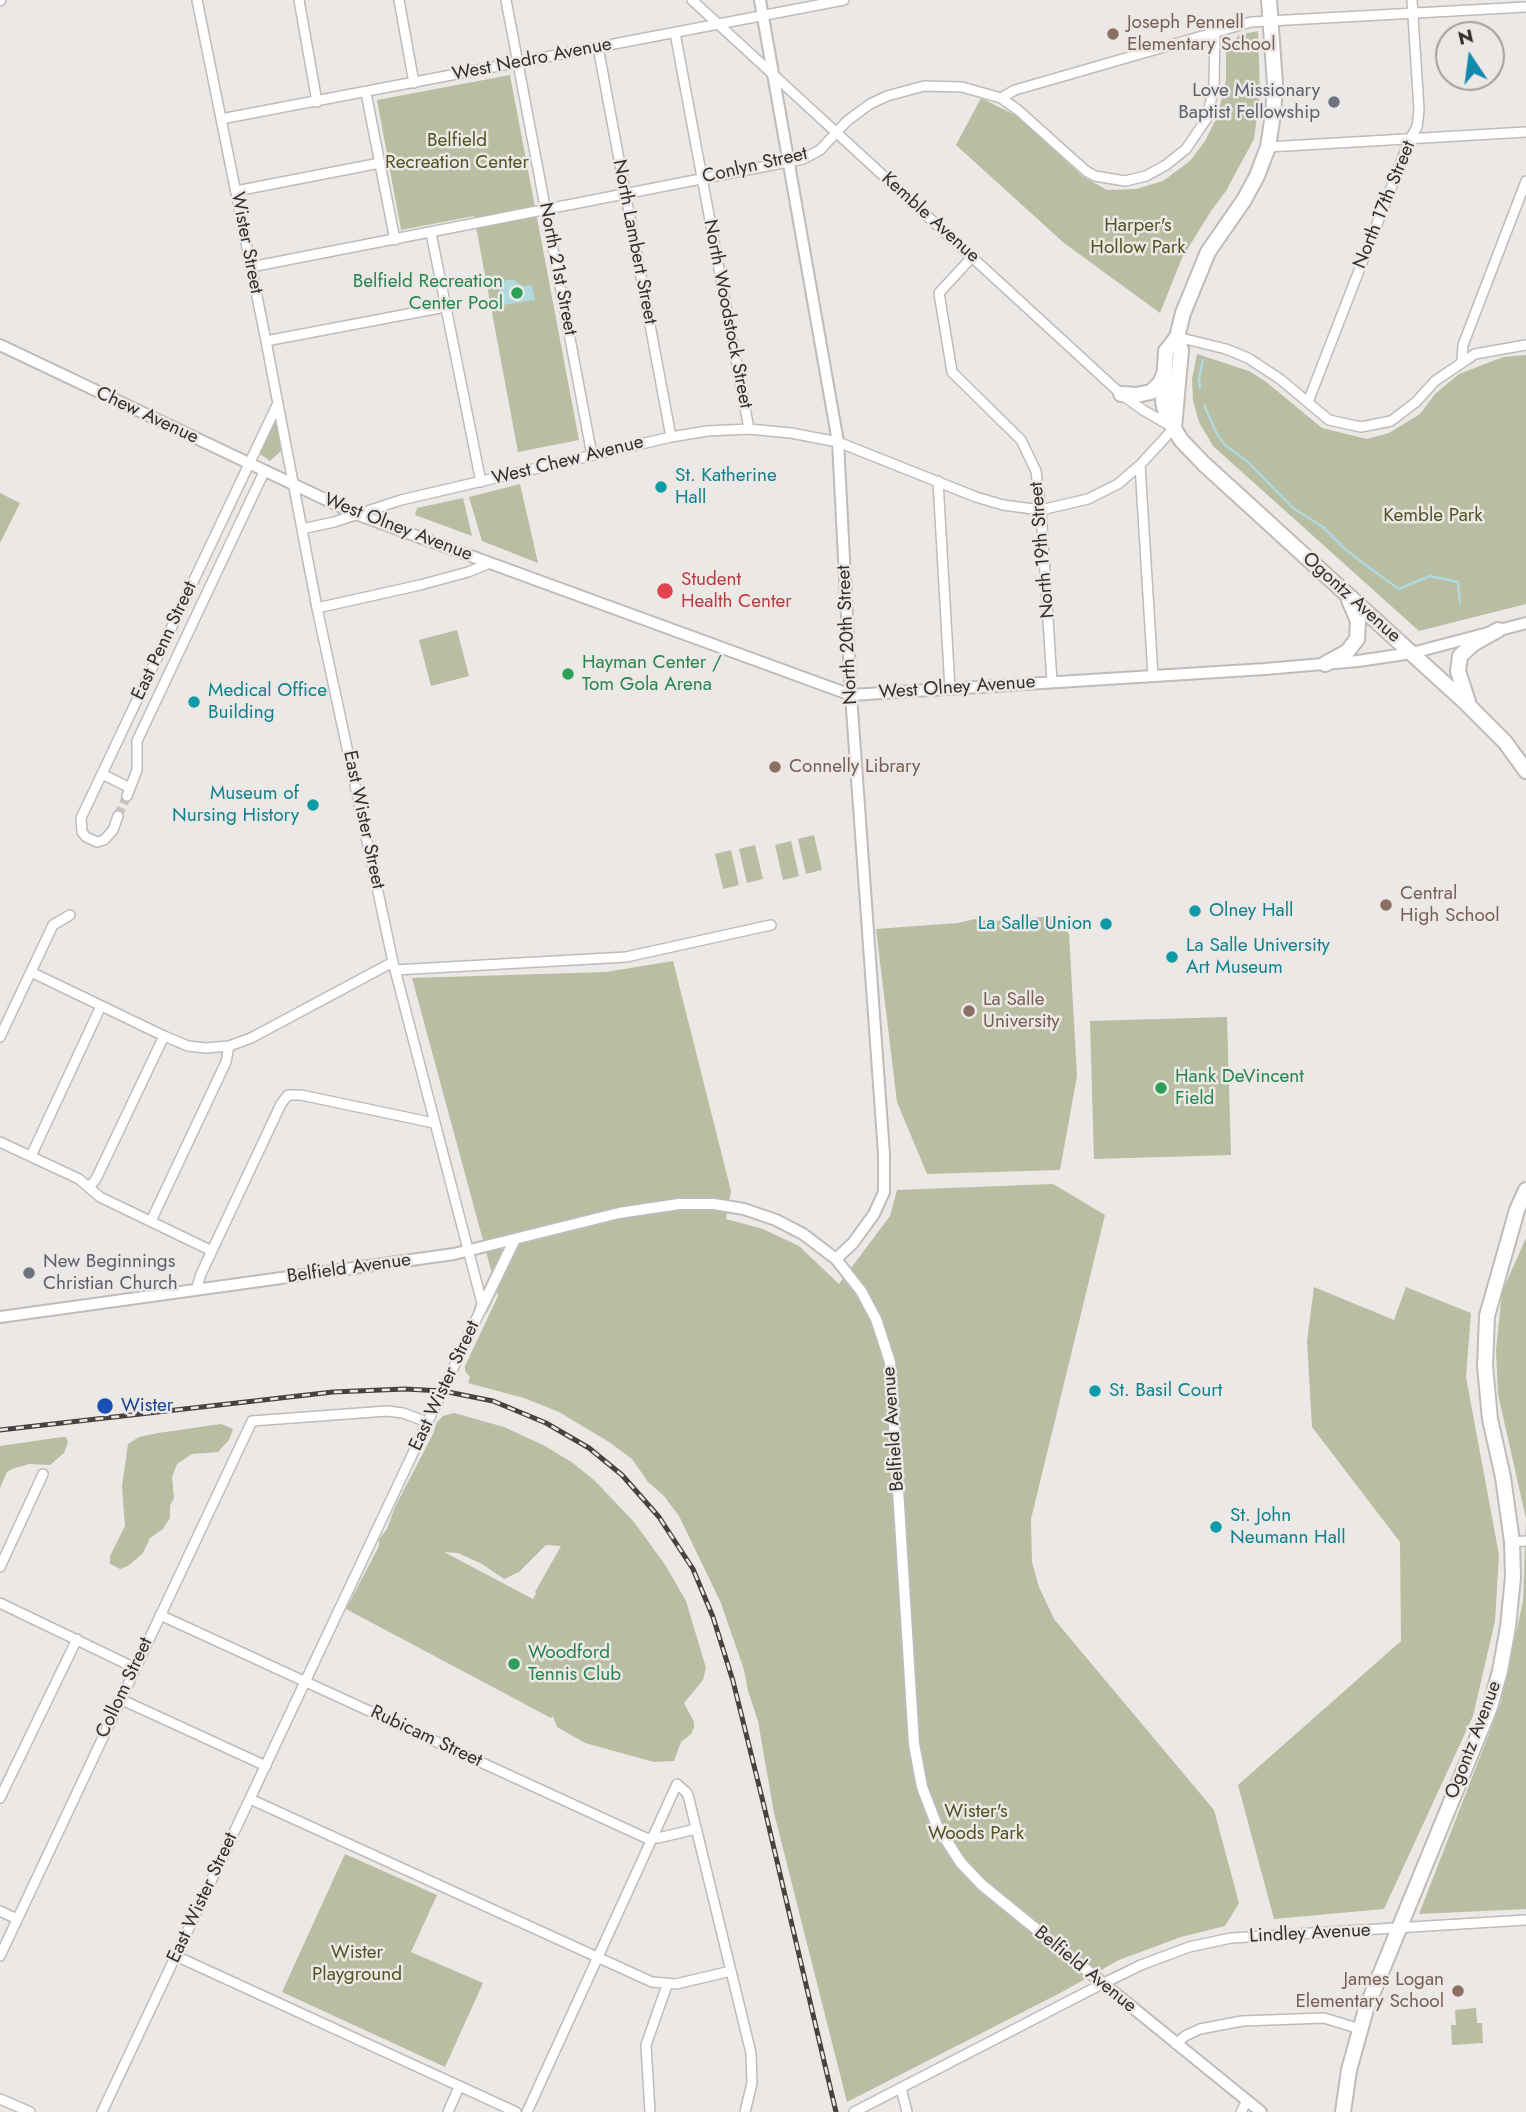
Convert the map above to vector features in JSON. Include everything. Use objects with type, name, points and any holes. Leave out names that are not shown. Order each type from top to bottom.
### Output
[{"type":"main road","name":"Ogontz Avenue","points":[[1269,0],[1275,84],[1268,147],[1244,200],[1200,270],[1183,313],[1177,337],[1166,351],[1163,402],[1167,415],[1181,440],[1204,464],[1472,709],[1506,742],[1526,771]]},
{"type":"main road","name":"Ogontz Avenue","points":[[1174,428],[1181,350],[1177,337]]},
{"type":"main road","points":[[1121,394],[1151,393],[1161,383],[1164,375]]},
{"type":"main road","points":[[1325,664],[1347,652],[1356,639],[1358,621],[1347,595]]},
{"type":"main road","points":[[1472,709],[1458,671],[1460,656],[1473,644],[1498,630]]},
{"type":"main road","name":"Ogontz Avenue","points":[[1343,2112],[1349,2070],[1360,2029],[1490,1707],[1508,1627],[1519,1541],[1490,1419],[1485,1366],[1488,1316],[1517,1210],[1526,1190]]},
{"type":"street","name":"Wister Street","points":[[197,0],[294,486]]},
{"type":"street","points":[[299,0],[317,102]]},
{"type":"street","points":[[399,0],[414,83]]},
{"type":"street","name":"North 21st Street","points":[[506,0],[592,455]]},
{"type":"street","name":"Kemble Avenue","points":[[692,0],[1121,394],[1174,428]]},
{"type":"street","name":"North 20th Street","points":[[760,0],[838,442],[851,695],[884,1154],[884,1192],[874,1214],[853,1244],[836,1259]]},
{"type":"street","name":"West Nedro Avenue","points":[[220,119],[844,0]]},
{"type":"street","name":"North 17th Street","points":[[1308,402],[1417,127],[1419,110],[1412,0]]},
{"type":"street","points":[[1215,31],[1214,86],[1207,118],[1186,149],[1146,176],[1125,181],[1106,179],[1086,171],[1002,98],[1015,90],[1215,31],[1251,22],[1526,7]]},
{"type":"street","name":"North Woodstock Street","points":[[675,33],[749,429]]},
{"type":"street","name":"North Lambert Street","points":[[598,47],[671,437]]},
{"type":"street","name":"Conlyn Street","points":[[251,267],[803,159],[820,150],[836,131],[870,104],[896,93],[924,86],[962,88],[1002,98]]},
{"type":"street","points":[[366,93],[396,240]]},
{"type":"street","points":[[1268,147],[1526,132]]},
{"type":"street","points":[[236,191],[380,163]]},
{"type":"street","points":[[1462,361],[1463,345],[1526,181]]},
{"type":"street","points":[[431,233],[481,482]]},
{"type":"street","name":"North 19th Street","points":[[973,256],[939,293],[952,372],[1021,440],[1036,471],[1052,682]]},
{"type":"street","points":[[266,341],[445,307]]},
{"type":"street","points":[[1177,337],[1226,349],[1248,358],[1280,379],[1329,420],[1345,425],[1371,426],[1391,421],[1406,411],[1435,381],[1462,361],[1486,351],[1526,345]]},
{"type":"street","name":"Chew Avenue","points":[[0,345],[294,486]]},
{"type":"street","name":"East Penn Street","points":[[118,816],[113,830],[104,840],[97,842],[82,832],[81,818],[247,463],[278,403]]},
{"type":"street","points":[[1041,510],[1088,499],[1118,484],[1140,466],[1174,428]]},
{"type":"street","name":"West Chew Avenue","points":[[302,529],[388,503],[671,437],[707,431],[749,429],[791,433],[838,442],[1003,505],[1041,510]]},
{"type":"street","points":[[1140,466],[1153,676]]},
{"type":"street","name":"East Penn Street","points":[[102,774],[128,792],[137,770],[137,741],[264,472]]},
{"type":"street","points":[[938,481],[950,689]]},
{"type":"street","name":"West Olney Avenue","points":[[294,486],[356,514],[851,695],[1325,664],[1412,653],[1526,623]]},
{"type":"street","name":"East Wister Street","points":[[102,2112],[481,1309],[393,966],[317,608],[294,486]]},
{"type":"street","points":[[317,608],[420,585],[490,564]]},
{"type":"street","points":[[0,1037],[53,925],[70,915]]},
{"type":"street","points":[[31,972],[164,1036],[188,1046],[206,1048],[229,1046],[251,1038],[393,966],[626,957],[771,925]]},
{"type":"street","points":[[31,1156],[102,1006]]},
{"type":"street","points":[[89,1187],[96,1179],[164,1036]]},
{"type":"street","points":[[151,1221],[226,1062],[229,1046]]},
{"type":"street","points":[[196,1290],[201,1274],[281,1104],[288,1095],[301,1095],[435,1123]]},
{"type":"street","points":[[0,1142],[79,1179],[100,1197],[212,1251]]},
{"type":"street","name":"Belfield Avenue","points":[[0,1317],[468,1251],[638,1209],[679,1204],[714,1204],[744,1209],[783,1223],[809,1237],[836,1259],[869,1304],[882,1333],[890,1363],[914,1744],[926,1800],[944,1838],[970,1874],[1261,2112]]},
{"type":"street","points":[[481,1309],[515,1239]]},
{"type":"street","name":"Collom Street","points":[[0,1956],[252,1421],[387,1410],[427,1422]]},
{"type":"street","points":[[0,1567],[43,1474]]},
{"type":"street","points":[[0,1603],[135,1668]]},
{"type":"street","name":"Rubicam Street","points":[[160,1615],[652,1839]]},
{"type":"street","points":[[0,1798],[77,1639]]},
{"type":"street","points":[[120,1699],[265,1766]]},
{"type":"street","points":[[527,2112],[677,1784],[687,1793],[752,2063],[751,2092],[745,2112]]},
{"type":"street","points":[[250,1799],[652,1982],[667,1985],[731,1971]]},
{"type":"street","points":[[652,1839],[696,1829]]},
{"type":"street","points":[[0,1912],[17,1919]]},
{"type":"street","name":"Lindley Avenue","points":[[854,2112],[1102,1984],[1167,1955],[1214,1941],[1526,1920]]},
{"type":"street","points":[[176,1956],[516,2112]]},
{"type":"street","points":[[650,2112],[646,2045],[667,1985]]},
{"type":"street","points":[[1177,2044],[1185,2036],[1200,2029],[1242,2021],[1324,2018],[1360,2029]]},
{"type":"street","points":[[448,2112],[460,2087]]},
{"type":"street","points":[[901,2088],[907,2112]]},
{"type":"street","points":[[0,2099],[30,2112]]},
{"type":"street","points":[[1241,2112],[1247,2101]]},
{"type":"green space","name":"Harper's Hollow Park","points":[[1258,31],[1260,95],[1254,139],[1226,191],[1182,258],[1160,313],[1064,243],[956,145],[981,98],[1019,117],[1082,176],[1107,190],[1136,189],[1163,181],[1190,161],[1205,141],[1218,115],[1226,80],[1226,50],[1239,35]]},
{"type":"green space","name":"Belfield Recreation Center","points":[[510,75],[579,440],[518,452],[474,216],[401,230],[377,100]]},
{"type":"green space","name":"Kemble Park","points":[[1197,354],[1249,371],[1322,428],[1367,439],[1389,433],[1420,414],[1435,394],[1459,374],[1503,357],[1526,355],[1526,604],[1419,631],[1213,446],[1199,422],[1193,401],[1192,379]]},
{"type":"green space","points":[[276,420],[281,451],[270,461],[260,454]]},
{"type":"green space","points":[[520,484],[538,563],[482,541],[469,497]]},
{"type":"green space","points":[[0,493],[20,503],[0,543]]},
{"type":"green space","points":[[463,498],[472,536],[415,515],[417,508]]},
{"type":"green space","points":[[457,630],[469,676],[431,686],[419,640]]},
{"type":"green space","points":[[814,835],[822,870],[806,874],[798,839]]},
{"type":"green space","points":[[791,841],[799,876],[783,880],[775,845]]},
{"type":"green space","points":[[755,845],[763,879],[747,883],[739,849]]},
{"type":"green space","points":[[731,850],[739,885],[723,889],[715,854]]},
{"type":"green space","points":[[1055,916],[1069,934],[1077,1076],[1060,1170],[927,1174],[897,1102],[876,929],[958,923],[975,919],[994,921]]},
{"type":"green space","name":"Wister's Woods Park","points":[[673,961],[731,1191],[726,1219],[763,1229],[799,1246],[839,1284],[890,1216],[897,1190],[1053,1184],[1105,1215],[1031,1519],[1032,1562],[1039,1587],[1054,1619],[1214,1810],[1239,1903],[1225,1926],[1181,1937],[1119,1960],[847,2102],[774,1813],[758,1721],[744,1670],[721,1603],[679,1516],[664,1496],[648,1482],[632,1459],[609,1442],[559,1412],[524,1398],[468,1383],[470,1377],[465,1371],[498,1296],[412,978],[606,972]]},
{"type":"green space","name":"Hank DeVincent Field","points":[[1227,1017],[1231,1155],[1094,1159],[1090,1021]]},
{"type":"green space","points":[[1526,1238],[1526,1519],[1498,1394],[1496,1350],[1502,1292]]},
{"type":"green space","points":[[1314,1287],[1394,1320],[1406,1287],[1471,1313],[1466,1377],[1499,1555],[1495,1621],[1473,1716],[1384,1909],[1274,1919],[1238,1785],[1401,1641],[1400,1542],[1312,1427],[1307,1341]]},
{"type":"green space","points":[[454,1413],[504,1427],[545,1446],[573,1463],[595,1481],[634,1522],[666,1566],[686,1601],[706,1668],[703,1680],[684,1703],[694,1722],[694,1728],[681,1742],[674,1761],[654,1762],[585,1743],[557,1727],[553,1716],[551,1718],[346,1609],[379,1546],[379,1539],[387,1529],[437,1422],[443,1416]],"holes":[[[546,1545],[561,1546],[533,1599],[444,1552],[458,1553],[482,1564],[504,1579],[519,1572]]]},
{"type":"green space","points":[[221,1424],[233,1429],[229,1440],[218,1452],[192,1454],[177,1464],[172,1477],[174,1498],[170,1506],[170,1518],[163,1529],[150,1538],[143,1553],[128,1566],[120,1569],[110,1564],[110,1556],[125,1526],[122,1486],[128,1444],[139,1437]]},
{"type":"green space","points":[[66,1437],[68,1442],[64,1453],[50,1465],[29,1464],[12,1469],[7,1472],[0,1488],[0,1446]]},
{"type":"green space","points":[[1526,1519],[1526,1909],[1419,1914],[1501,1703],[1523,1601]]},
{"type":"green space","name":"Wister Playground","points":[[345,1854],[437,1895],[411,1952],[483,1983],[445,2067],[282,1992]]},
{"type":"green space","points":[[1476,2008],[1477,2023],[1482,2023],[1483,2043],[1452,2045],[1451,2025],[1456,2025],[1455,2010]]},
{"type":"water","name":"Belfield Recreation Center Pool","points":[[513,279],[523,286],[532,285],[535,300],[503,305],[497,282]]},
{"type":"waterway","points":[[1200,388],[1203,360]]},
{"type":"waterway","points":[[1204,405],[1225,445],[1248,462],[1293,508],[1323,527],[1345,549],[1399,589],[1430,576],[1458,582],[1460,603]]},
{"type":"tunnel","points":[[118,816],[127,796]]},
{"type":"railway","points":[[0,1430],[333,1392],[405,1389],[443,1391],[493,1401],[546,1423],[589,1448],[622,1475],[659,1517],[693,1569],[713,1617],[733,1681],[836,2112]]},
{"type":"place","name":"Joseph Pennell Elementary School","points":[[1113,34]]},
{"type":"place","name":"Love Missionary Baptist Fellowship","points":[[1334,102]]},
{"type":"place","name":"Belfield Recreation Center Pool","points":[[517,293]]},
{"type":"place","name":"St. Katherine Hall","points":[[661,487]]},
{"type":"place","name":"Student Health Center","points":[[665,591]]},
{"type":"place","name":"Hayman Center / Tom Gola Arena","points":[[568,674]]},
{"type":"place","name":"Medical Office Building","points":[[194,702]]},
{"type":"place","name":"Connelly Library","points":[[775,767]]},
{"type":"place","name":"Museum of Nursing History","points":[[313,805]]},
{"type":"place","name":"Central High School","points":[[1386,905]]},
{"type":"place","name":"Olney Hall","points":[[1195,911]]},
{"type":"place","name":"La Salle Union","points":[[1106,924]]},
{"type":"place","name":"La Salle University Art Museum","points":[[1172,957]]},
{"type":"place","name":"La Salle University","points":[[969,1011]]},
{"type":"place","name":"Hank DeVincent Field","points":[[1161,1088]]},
{"type":"place","name":"New Beginnings Christian Church","points":[[29,1273]]},
{"type":"place","name":"St. Basil Court","points":[[1095,1391]]},
{"type":"place","name":"Wister","points":[[105,1406]]},
{"type":"place","name":"St. John Neumann Hall","points":[[1216,1527]]},
{"type":"place","name":"Woodford Tennis Club","points":[[514,1664]]},
{"type":"place","name":"James Logan Elementary School","points":[[1458,1991]]}]
